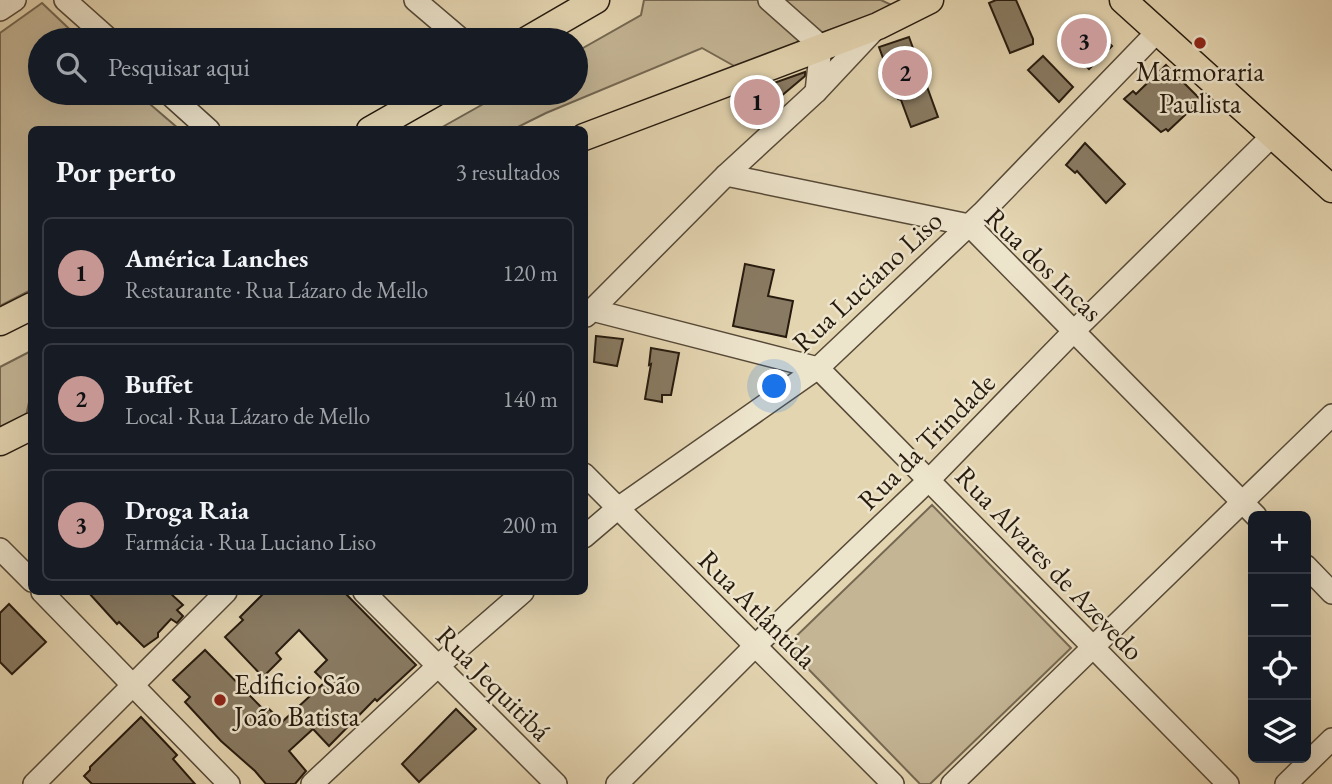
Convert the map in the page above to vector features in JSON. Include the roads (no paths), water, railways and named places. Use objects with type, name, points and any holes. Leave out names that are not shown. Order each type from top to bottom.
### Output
[{"type":"main road","points":[[548,28],[596,0]]},
{"type":"main road","points":[[588,135],[878,26],[930,0]]},
{"type":"main road","points":[[1123,0],[1332,189]]},
{"type":"main road","points":[[377,126],[414,105]]},
{"type":"main road","points":[[0,322],[28,308]]},
{"type":"main road","points":[[0,442],[28,428]]},
{"type":"street","points":[[0,10],[15,0]]},
{"type":"street","points":[[65,0],[96,28]]},
{"type":"street","points":[[415,0],[448,28]]},
{"type":"street","points":[[769,0],[821,46],[816,92]]},
{"type":"street","points":[[588,314],[726,175],[816,92],[878,26]]},
{"type":"street","name":"Rua Luciano Liso","points":[[588,534],[618,508],[818,368],[970,225],[1158,31]]},
{"type":"street","points":[[181,105],[205,126]]},
{"type":"street","name":"Rua da Trindade","points":[[617,784],[755,646],[929,480],[1074,331],[1273,135]]},
{"type":"street","name":"Rua dos Incas","points":[[726,175],[970,225],[1248,509]]},
{"type":"street","points":[[588,314],[818,368]]},
{"type":"street","name":"Rua Alvares de Azevedo","points":[[818,368],[1228,784]]},
{"type":"street","points":[[952,784],[1092,647],[1248,509],[1332,415]]},
{"type":"street","name":"Rua Atlântida","points":[[588,478],[892,784]]},
{"type":"street","points":[[0,549],[28,577]]},
{"type":"street","points":[[1311,571],[1332,593]]},
{"type":"street","points":[[45,595],[229,784]]},
{"type":"street","points":[[34,784],[223,595]]},
{"type":"street","name":"Rua Jequitibá","points":[[367,595],[555,784]]},
{"type":"street","points":[[312,784],[438,666],[520,595]]},
{"type":"street","points":[[1286,784],[1332,739]]},
{"type":"place","name":"Droga Raia","points":[[1084,41]]},
{"type":"place","name":"Marmoraria Paulista","points":[[1200,43]]},
{"type":"place","name":"Buffet","points":[[905,73]]},
{"type":"place","name":"América Lanches","points":[[757,102]]},
{"type":"place","name":"Edificio São João Batista","points":[[220,700]]}]
